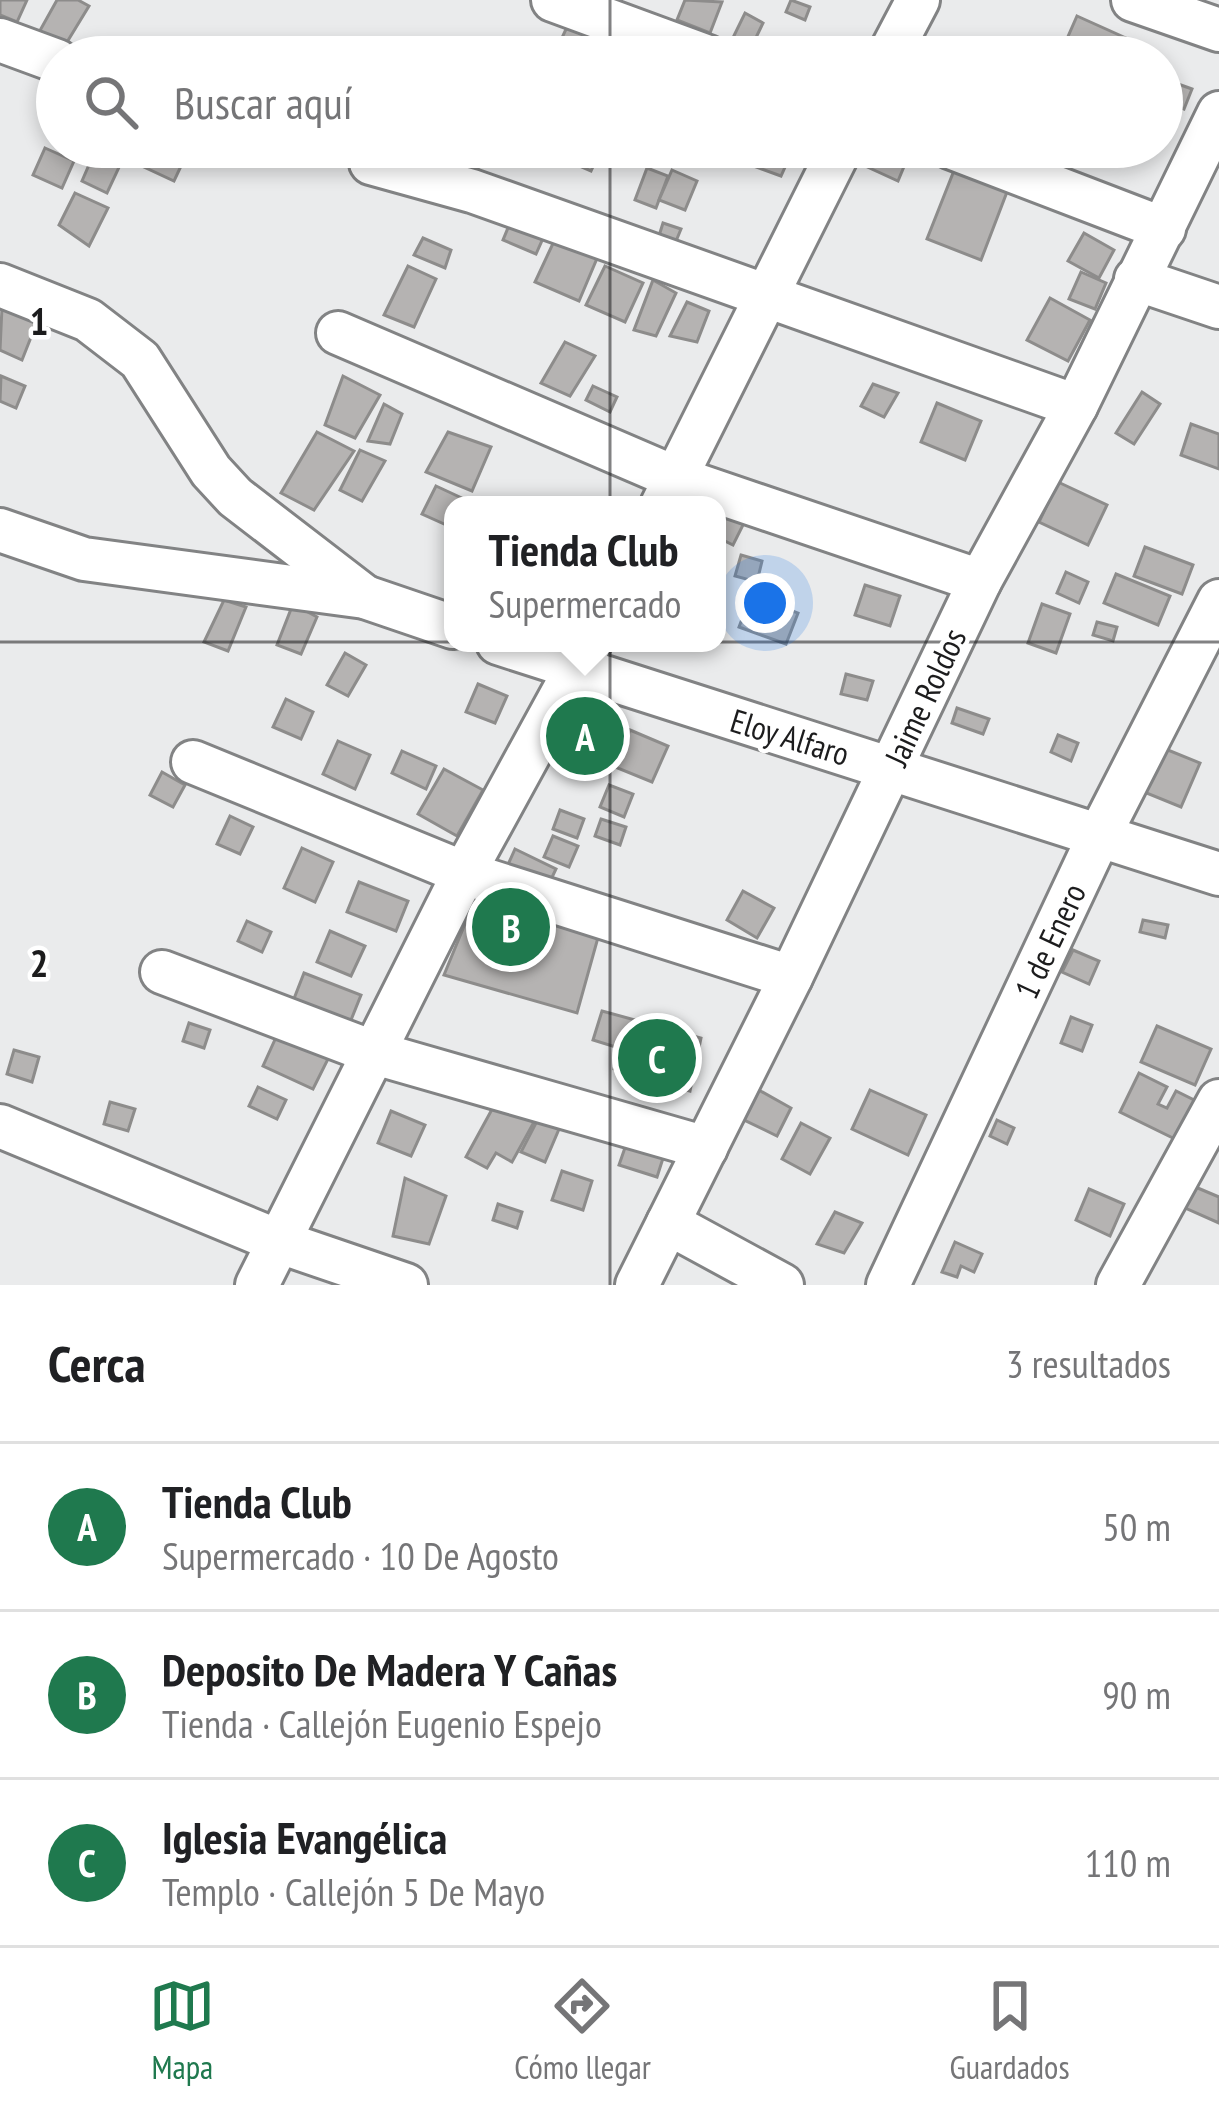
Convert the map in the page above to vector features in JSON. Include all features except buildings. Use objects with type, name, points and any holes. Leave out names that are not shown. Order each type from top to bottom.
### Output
[{"type":"street","points":[[553,0],[651,36]]},
{"type":"street","points":[[899,36],[918,0]]},
{"type":"street","points":[[1133,0],[1219,30]]},
{"type":"street","points":[[0,40],[36,54]]},
{"type":"street","name":"Jaime Roldos","points":[[637,1285],[791,977],[980,580],[1076,406],[1219,112]]},
{"type":"street","points":[[390,168],[472,190],[1076,406]]},
{"type":"street","points":[[338,333],[669,491],[830,168]]},
{"type":"street","points":[[1005,168],[1164,229]]},
{"type":"street","points":[[1136,279],[1219,307]]},
{"type":"street","points":[[8,288],[88,320],[140,360],[211,471],[235,497],[365,597]]},
{"type":"street","points":[[726,507],[980,580]]},
{"type":"street","points":[[0,530],[84,559],[365,597],[444,624]]},
{"type":"street","name":"1 de Enero","points":[[888,1285],[1100,834],[1219,601]]},
{"type":"street","name":"Eloy Alfaro","points":[[553,652],[583,657],[891,770],[1219,874]]},
{"type":"street","points":[[257,1285],[464,873],[583,657]]},
{"type":"street","points":[[193,762],[464,873],[791,977]]},
{"type":"street","points":[[163,972],[375,1053],[706,1148]]},
{"type":"street","points":[[1118,1285],[1219,1101]]},
{"type":"street","points":[[0,1126],[280,1242],[406,1285]]},
{"type":"street","points":[[668,1223],[782,1285]]},
{"type":"place","name":"Tienda Club","points":[[585,736]]},
{"type":"place","name":"Deposito De Madera Y Cañas","points":[[511,927]]},
{"type":"place","name":"Iglesia Evangélica","points":[[657,1058]]}]
